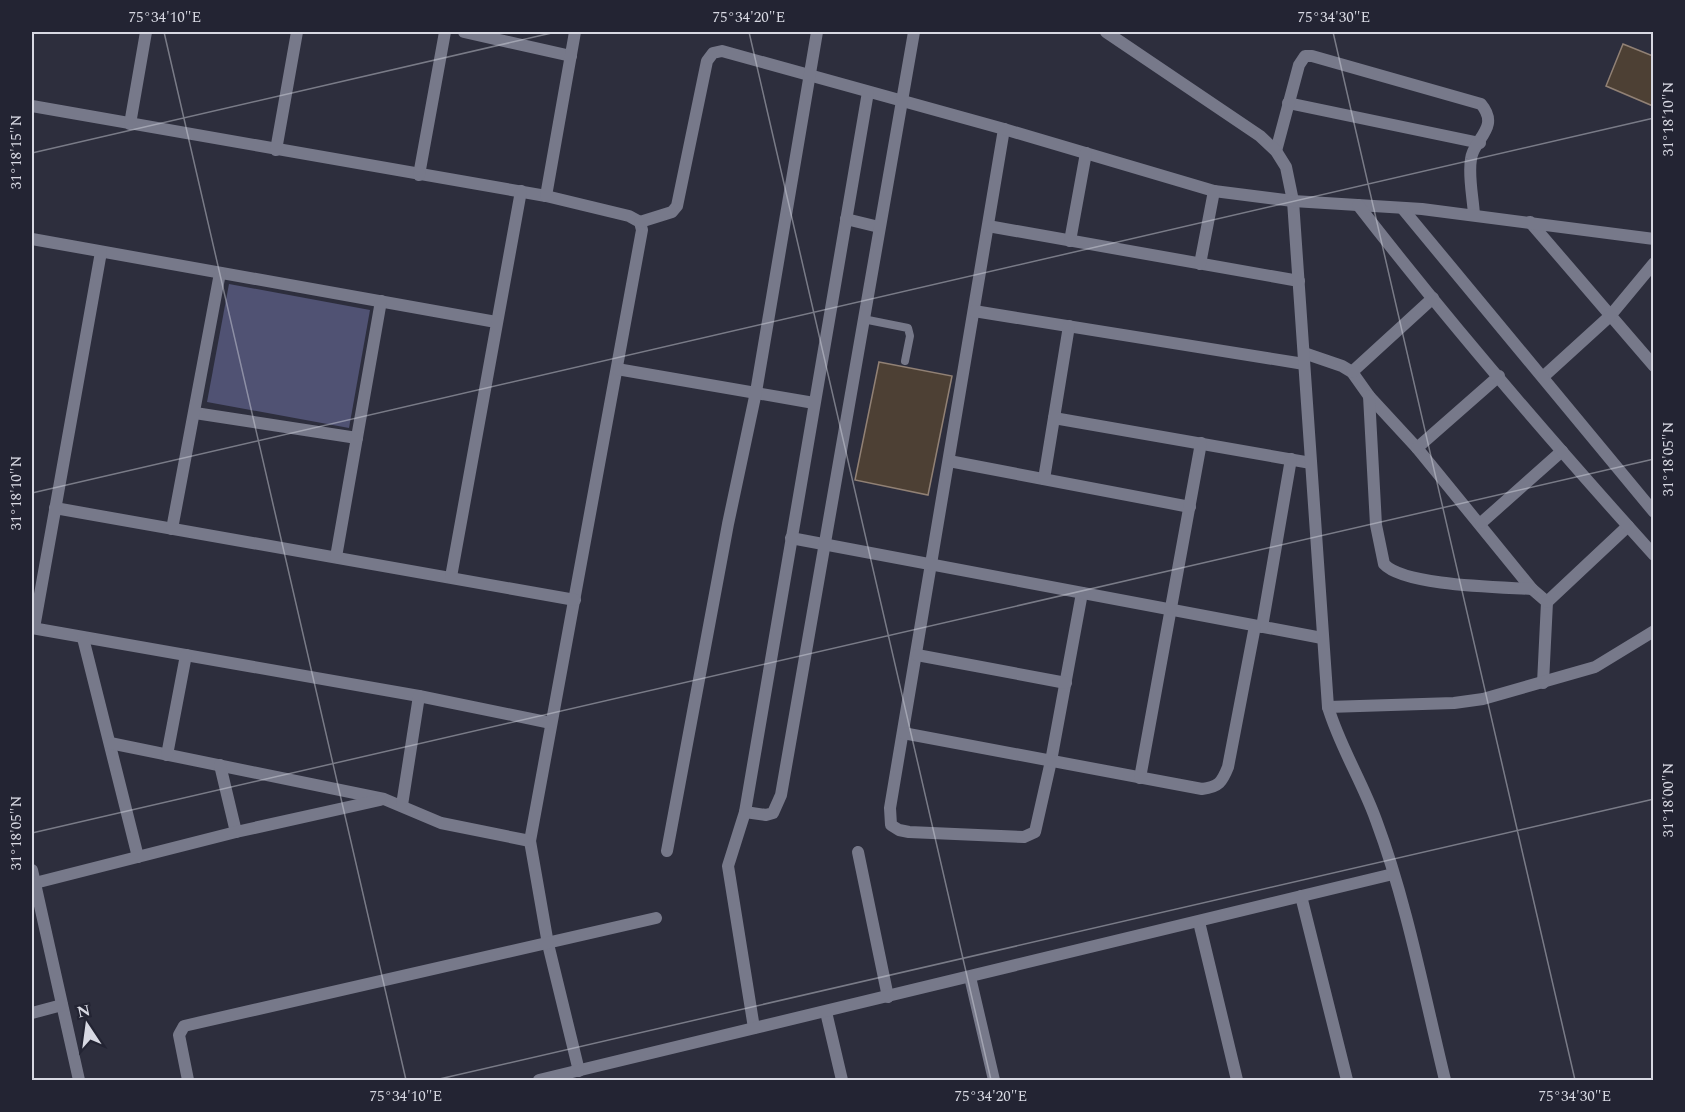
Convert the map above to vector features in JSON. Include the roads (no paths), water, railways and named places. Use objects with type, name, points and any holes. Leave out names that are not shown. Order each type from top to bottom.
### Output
[{"type":"street","points":[[130,124],[146,32]]},
{"type":"street","points":[[276,150],[297,32]]},
{"type":"street","points":[[419,175],[445,32]]},
{"type":"street","points":[[464,32],[571,56]]},
{"type":"street","points":[[546,196],[575,32]]},
{"type":"street","points":[[667,851],[730,514],[756,392],[817,32]]},
{"type":"street","points":[[745,812],[765,815],[773,813],[782,795],[914,32]]},
{"type":"street","points":[[1106,32],[1233,115],[1276,151],[1286,167],[1293,201],[1328,707],[1338,740],[1376,819],[1393,874],[1445,1080]]},
{"type":"street","points":[[32,106],[521,191],[629,216],[640,222],[672,212],[677,206],[709,56],[722,51],[1004,129],[1214,191],[1293,201],[1474,215],[1653,239]]},
{"type":"street","points":[[1276,151],[1302,59],[1312,56],[1481,104],[1488,117],[1480,143],[1471,157],[1474,215]]},
{"type":"street","points":[[754,1028],[728,874],[731,854],[745,812],[868,92]]},
{"type":"street","points":[[1288,103],[1480,143]]},
{"type":"street","points":[[1004,129],[889,817],[891,825],[900,830],[1031,836],[1039,824],[1082,593]]},
{"type":"street","points":[[1070,241],[1086,153]]},
{"type":"street","points":[[451,577],[521,191]]},
{"type":"street","points":[[1200,264],[1214,191]]},
{"type":"street","points":[[1358,205],[1433,298],[1653,555]]},
{"type":"street","points":[[1402,208],[1653,512]]},
{"type":"street","points":[[846,219],[879,227]]},
{"type":"street","points":[[579,1071],[548,944],[530,841],[642,230],[640,222]]},
{"type":"street","points":[[1530,222],[1610,316],[1648,356],[1653,366]]},
{"type":"street","points":[[988,226],[1299,281]]},
{"type":"street","points":[[32,239],[496,322]]},
{"type":"street","points":[[101,252],[33,628],[418,696],[551,723]]},
{"type":"street","points":[[1543,377],[1610,316],[1653,263]]},
{"type":"street","points":[[172,529],[220,273]]},
{"type":"street","points":[[1352,372],[1433,298]]},
{"type":"street","points":[[336,557],[381,301]]},
{"type":"street","points":[[974,310],[1069,326],[1304,358],[1342,366],[1352,372],[1369,396],[1481,523],[1532,589],[1547,602]]},
{"type":"street","points":[[1044,479],[1069,326]]},
{"type":"street","points":[[617,369],[814,403]]},
{"type":"street","points":[[1417,448],[1499,376]]},
{"type":"street","points":[[1369,396],[1376,525],[1384,564],[1390,570],[1410,576],[1452,583],[1532,589]]},
{"type":"street","points":[[195,413],[357,438]]},
{"type":"street","points":[[1054,418],[1311,463]]},
{"type":"street","points":[[1140,778],[1201,443]]},
{"type":"street","points":[[1481,523],[1562,451]]},
{"type":"street","points":[[903,733],[1202,789],[1215,788],[1222,782],[1228,767],[1259,626],[1291,459]]},
{"type":"street","points":[[949,461],[1190,507]]},
{"type":"street","points":[[55,508],[574,600]]},
{"type":"street","points":[[1543,683],[1547,602],[1628,526]]},
{"type":"street","points":[[791,538],[1322,638]]},
{"type":"street","points":[[1328,707],[1454,703],[1483,699],[1595,667],[1653,630]]},
{"type":"street","points":[[83,638],[138,857]]},
{"type":"street","points":[[167,755],[186,655]]},
{"type":"street","points":[[917,655],[1066,683]]},
{"type":"street","points":[[402,805],[418,696]]},
{"type":"street","points":[[110,743],[384,799],[402,805],[419,816],[441,823],[530,841]]},
{"type":"street","points":[[220,765],[236,832]]},
{"type":"street","points":[[80,1080],[33,875],[138,857],[236,832],[384,799]]},
{"type":"street","points":[[858,852],[888,997]]},
{"type":"street","points":[[539,1080],[1393,874]]},
{"type":"street","points":[[1301,896],[1347,1080]]},
{"type":"street","points":[[188,1080],[178,1035],[184,1026],[656,918]]},
{"type":"street","points":[[1199,921],[1237,1080]]},
{"type":"street","points":[[970,977],[994,1080]]},
{"type":"street","points":[[32,1013],[62,1005]]},
{"type":"street","points":[[826,1012],[842,1080]]},
{"type":"lane","points":[[863,319],[908,328],[910,336],[905,361]]}]
